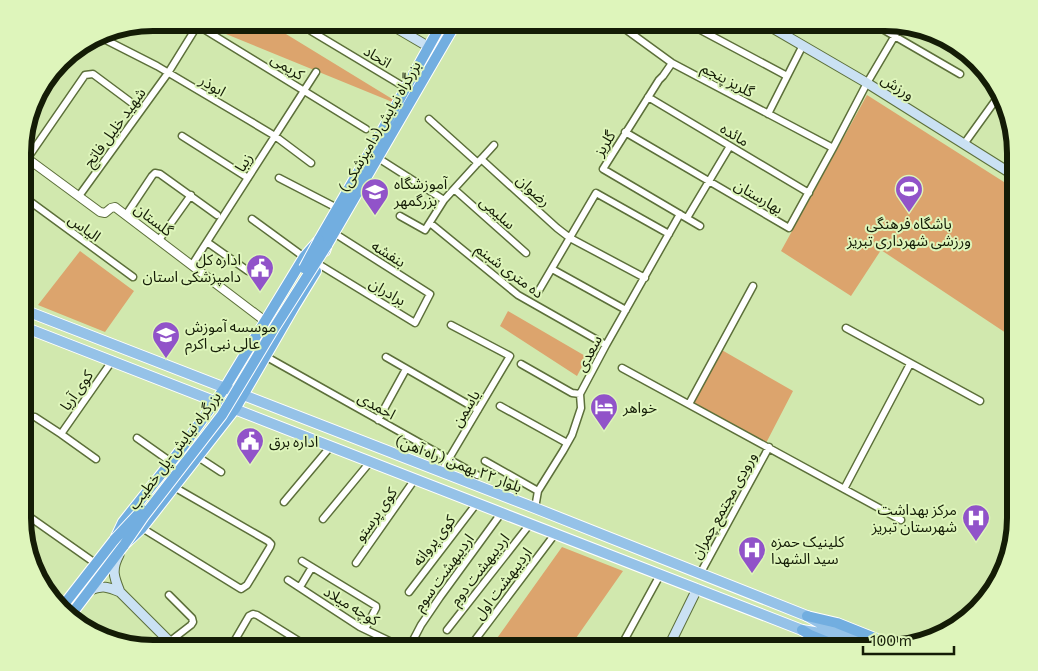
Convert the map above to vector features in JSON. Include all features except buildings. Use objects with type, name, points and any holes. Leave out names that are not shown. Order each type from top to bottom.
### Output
[{"type":"highway","name":"بزرگراه نیایش(دامپزشکی)","points":[[323,242],[337,208],[437,31]]},
{"type":"highway","name":"بزرگراه نیایش(دامپزشکی)","points":[[323,242],[334,233],[451,31]]},
{"type":"highway","points":[[65,602],[115,539],[123,522],[182,448],[224,389],[304,257],[323,242]]},
{"type":"highway","points":[[74,611],[124,546],[142,528],[235,409],[320,265],[323,242]]},
{"type":"highway","name":"بزرگراه نیایش-پل خطیب","points":[[115,539],[140,512],[217,411],[308,261],[323,242]]},
{"type":"highway","name":"بزرگراه نیایش-پل خطیب","points":[[124,546],[144,516],[222,415],[323,242]]},
{"type":"highway","points":[[250,347],[266,356]]},
{"type":"highway","points":[[192,434],[193,441],[197,445],[208,445]]},
{"type":"highway","points":[[182,448],[186,445],[192,445],[196,448],[197,458]]},
{"type":"highway","points":[[807,616],[837,624],[876,639]]},
{"type":"highway","points":[[802,630],[820,639]]},
{"type":"main road","points":[[403,31],[429,47]]},
{"type":"main road","name":"ورزش","points":[[779,31],[867,83],[1006,170]]},
{"type":"main road","name":"بلوار ۲۲ بهمن (راه آهن)","points":[[31,313],[534,508],[807,616],[829,628],[858,639]]},
{"type":"main road","name":"بلوار ۲۲ بهمن (راه آهن)","points":[[31,330],[802,630],[826,634],[839,639]]},
{"type":"main road","points":[[124,546],[115,564],[114,578],[120,592],[167,640]]},
{"type":"main road","points":[[90,590],[100,586],[120,592]]},
{"type":"main road","points":[[672,639],[697,589]]},
{"type":"street","name":"کریمی","points":[[209,31],[366,129]]},
{"type":"street","name":"اتحاد","points":[[311,31],[406,88]]},
{"type":"street","name":"گلریز پنجم","points":[[629,31],[672,63],[833,148]]},
{"type":"street","points":[[703,31],[787,76]]},
{"type":"street","points":[[887,31],[960,74]]},
{"type":"street","name":"شهید خلیل فاتح","points":[[79,196],[168,73],[193,32]]},
{"type":"street","points":[[867,83],[897,32]]},
{"type":"street","name":"ابوذر","points":[[107,41],[168,73],[275,136],[311,163]]},
{"type":"street","points":[[768,114],[803,45]]},
{"type":"street","name":"گلریز","points":[[672,63],[602,169],[700,226]]},
{"type":"street","name":"زیبا","points":[[192,265],[316,72]]},
{"type":"street","points":[[31,148],[84,74],[93,74],[136,106]]},
{"type":"street","name":"بهارستان","points":[[625,132],[789,228],[867,83]]},
{"type":"street","name":"مائده","points":[[648,97],[809,193]]},
{"type":"street","points":[[964,144],[995,101]]},
{"type":"street","name":"رضوان","points":[[429,119],[570,238],[645,278]]},
{"type":"street","points":[[182,136],[248,178]]},
{"type":"street","points":[[400,216],[425,230],[444,200],[494,145]]},
{"type":"street","points":[[687,218],[730,146]]},
{"type":"street","points":[[378,158],[444,200]]},
{"type":"street","name":"گلستان","points":[[31,161],[102,214],[115,207],[265,321]]},
{"type":"street","points":[[126,215],[155,173],[160,174],[217,215]]},
{"type":"street","points":[[279,178],[337,208]]},
{"type":"street","name":"سلیمی","points":[[454,189],[526,253]]},
{"type":"street","points":[[538,292],[596,193],[669,234]]},
{"type":"street","points":[[159,240],[191,195]]},
{"type":"street","name":"الیاس","points":[[31,202],[132,278]]},
{"type":"street","name":"سعدی","points":[[534,508],[538,490],[572,435],[582,408],[580,394],[680,214]]},
{"type":"street","points":[[252,219],[304,257]]},
{"type":"street","name":"ده متری شبنم","points":[[430,223],[518,295],[606,345]]},
{"type":"street","name":"بنفشه","points":[[334,233],[430,294]]},
{"type":"street","points":[[207,242],[248,271]]},
{"type":"street","name":"برادران","points":[[320,265],[415,322],[430,294]]},
{"type":"street","points":[[552,269],[626,310]]},
{"type":"street","points":[[689,404],[753,286]]},
{"type":"street","name":"یاسمن","points":[[441,472],[510,356],[451,325]]},
{"type":"street","points":[[846,328],[980,401]]},
{"type":"street","name":"احمدی","points":[[266,356],[477,475]]},
{"type":"street","points":[[386,357],[478,410]]},
{"type":"street","name":"کوی آریا","points":[[61,434],[112,362]]},
{"type":"street","points":[[521,364],[572,393],[580,394]]},
{"type":"street","points":[[844,489],[910,364]]},
{"type":"street","points":[[622,368],[901,520]]},
{"type":"street","points":[[378,420],[406,369]]},
{"type":"street","points":[[500,406],[567,443]]},
{"type":"street","points":[[35,416],[96,459]]},
{"type":"street","points":[[137,438],[171,462]]},
{"type":"street","points":[[284,502],[331,446]]},
{"type":"street","name":"ورودی مجتمع چمران","points":[[700,574],[769,447]]},
{"type":"street","points":[[197,458],[221,472]]},
{"type":"street","points":[[485,461],[538,490]]},
{"type":"street","points":[[323,519],[370,462]]},
{"type":"street","name":"کوی پرستو","points":[[356,563],[415,479]]},
{"type":"street","points":[[142,528],[241,589],[247,585],[271,544],[174,487]]},
{"type":"street","name":"کوی پروانه","points":[[409,592],[477,503]]},
{"type":"street","name":"اردیبهشت سوم","points":[[413,640],[420,625],[502,512]]},
{"type":"street","points":[[31,518],[95,563]]},
{"type":"street","name":"اردیبهشت دوم","points":[[447,630],[530,524]]},
{"type":"street","name":"اردیبهشت اول","points":[[475,640],[555,534]]},
{"type":"street","points":[[302,561],[376,606],[365,629]]},
{"type":"street","points":[[300,587],[312,567]]},
{"type":"street","points":[[625,639],[660,575]]},
{"type":"street","name":"کوچه میلاد","points":[[288,580],[365,629],[387,640]]},
{"type":"street","points":[[169,595],[192,618],[193,622],[177,640]]},
{"type":"street","points":[[234,640],[249,616],[253,614],[297,640]]},
{"type":"shaded area","points":[[219,31],[281,31],[407,108]]},
{"type":"shaded area","name":"باشگاه فرهنگی ورزشی شهرداری تبریز","points":[[867,95],[1006,183],[1006,333],[881,250],[851,296],[781,251]]},
{"type":"shaded area","points":[[80,251],[134,291],[105,332],[38,305]]},
{"type":"shaded area","points":[[508,311],[587,357],[577,376],[500,326]]},
{"type":"shaded area","points":[[720,349],[793,391],[765,445],[691,405]]},
{"type":"shaded area","points":[[562,547],[623,571],[575,639],[496,640]]},
{"type":"place","name":"باشگاه فرهنگی ورزشی شهرداری تبریز","points":[[909,213]]},
{"type":"place","name":"آموزشگاه بزرگمهر","points":[[375,216]]},
{"type":"place","name":"اداره کل دامپزشکی استان","points":[[260,292]]},
{"type":"place","name":"موسسه آموزش عالی نبی اکرم","points":[[166,359]]},
{"type":"place","name":"خواهر","points":[[604,431]]},
{"type":"place","name":"اداره برق","points":[[250,465]]},
{"type":"place","name":"مرکز بهداشت شهرستان تبریز","points":[[976,542]]},
{"type":"place","name":"کلینیک حمزه سید الشهدا","points":[[752,574]]}]
